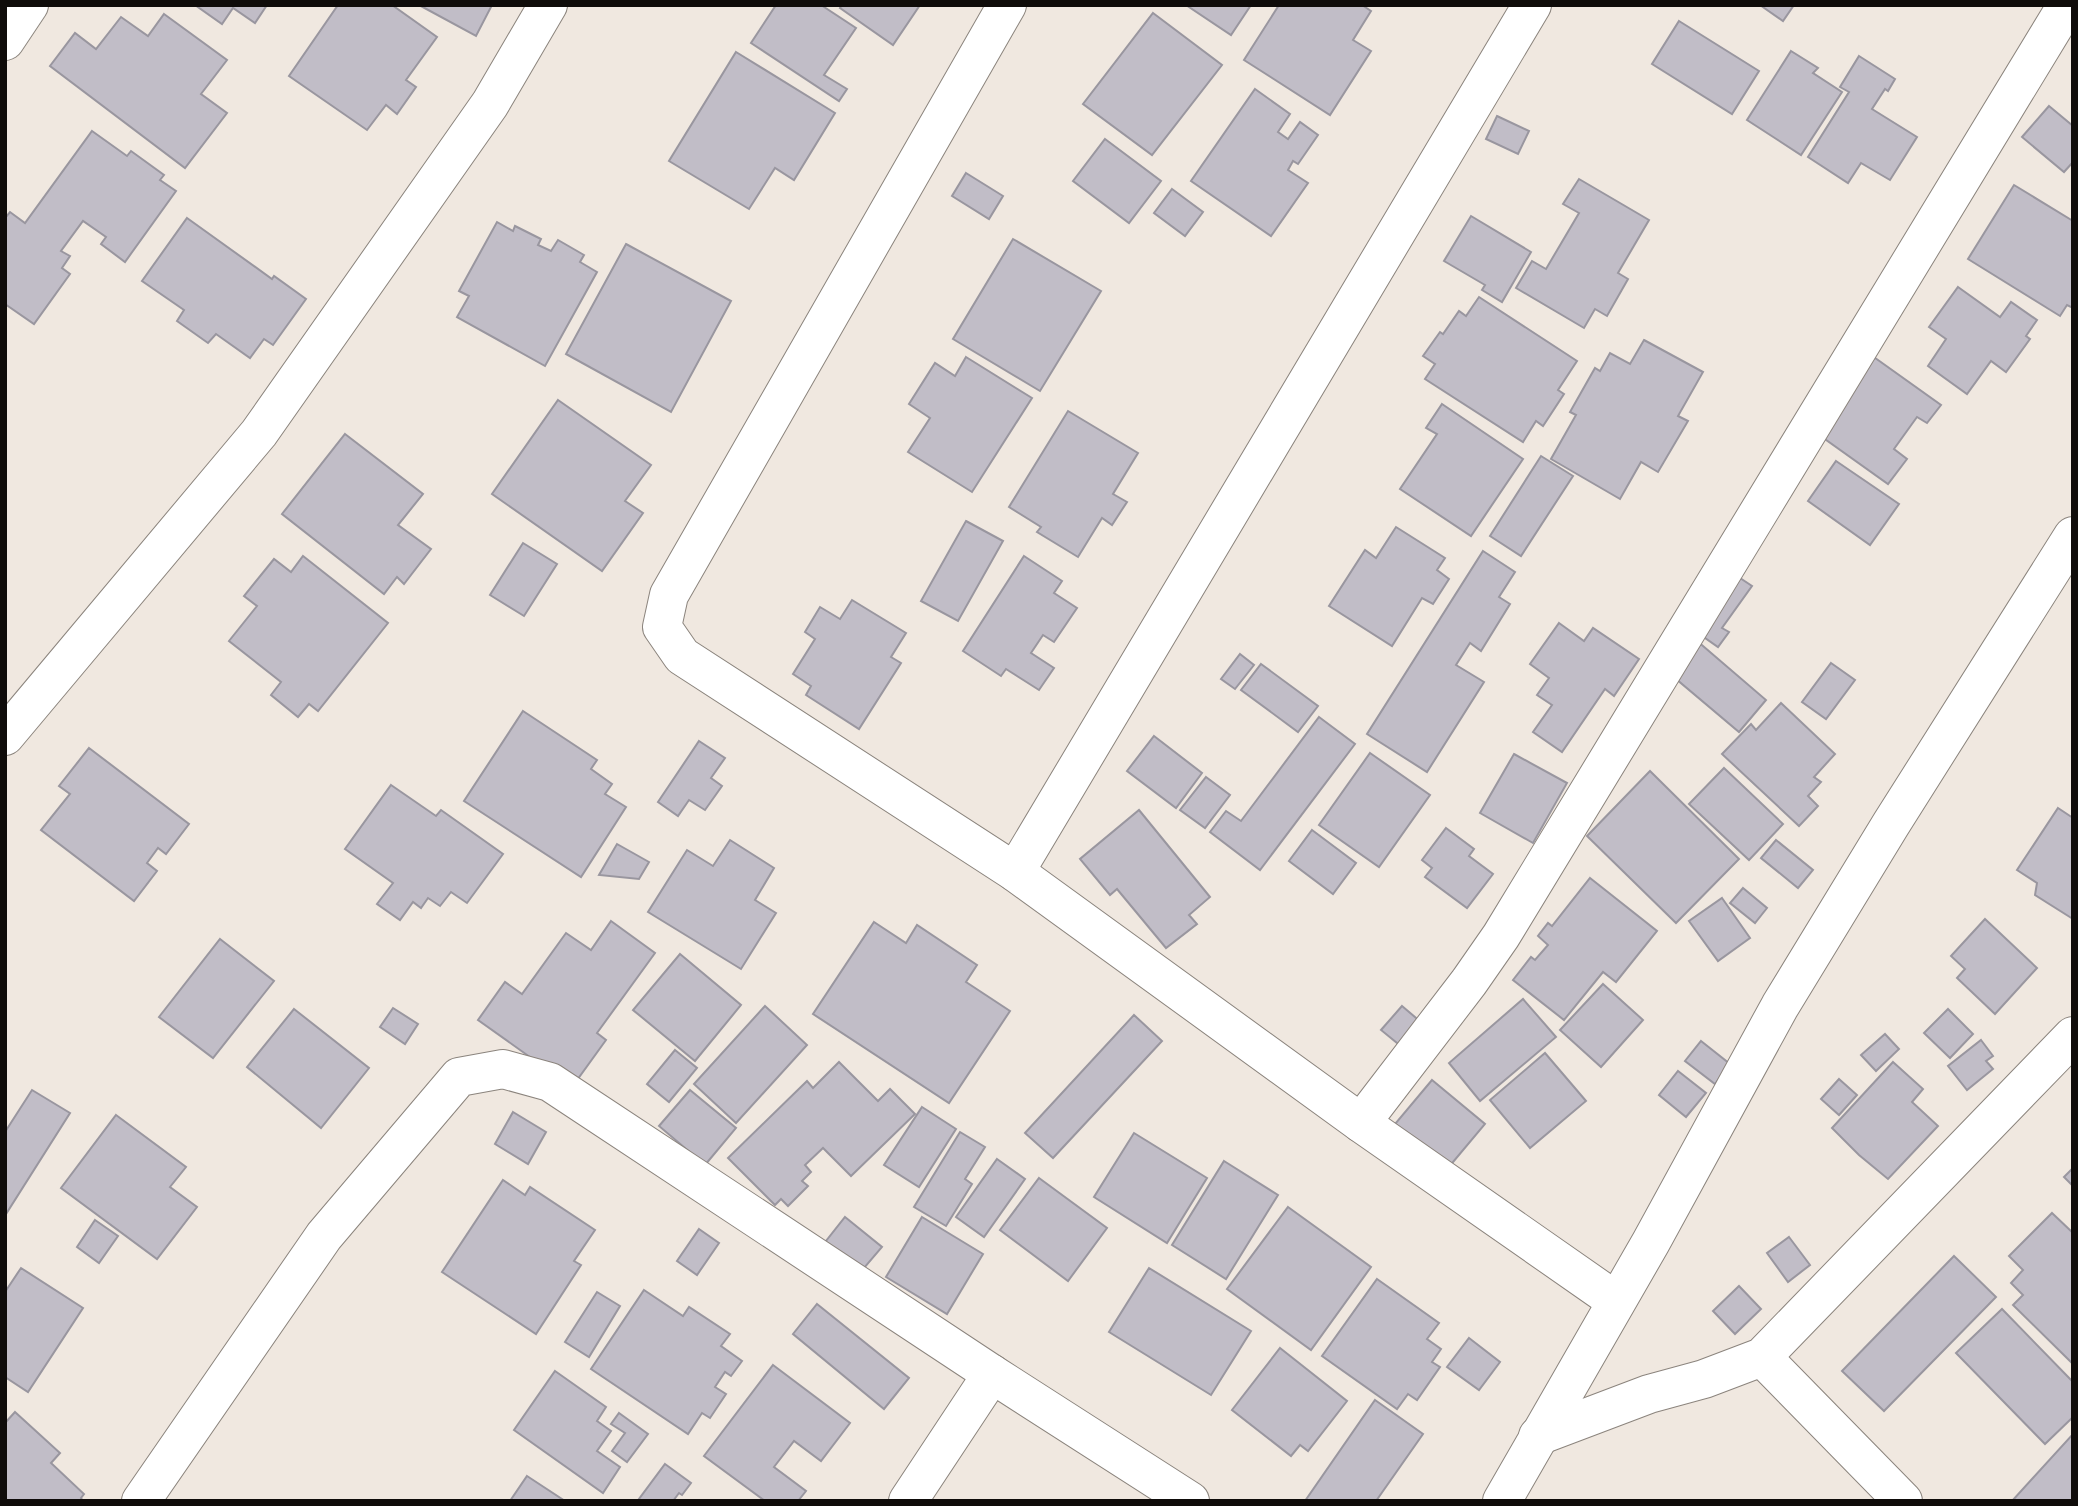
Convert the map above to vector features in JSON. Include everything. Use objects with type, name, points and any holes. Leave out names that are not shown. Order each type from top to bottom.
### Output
[{"type":"street","points":[[5,41],[29,5]]},
{"type":"street","points":[[5,736],[259,433],[490,104],[548,5]]},
{"type":"street","points":[[1007,5],[669,595],[662,627],[682,656],[1015,872],[1361,1123],[1616,1301]]},
{"type":"street","points":[[1015,872],[1532,5]]},
{"type":"street","points":[[1361,1123],[1469,982],[1500,936],[2067,5]]},
{"type":"street","points":[[1502,1501],[1651,1242],[1780,1006],[1898,813],[2073,537]]},
{"type":"street","points":[[1538,1436],[1649,1394],[1762,1357],[2073,1036]]},
{"type":"street","points":[[141,1501],[324,1236],[459,1077],[503,1069],[550,1082],[992,1374],[1190,1501]]},
{"type":"street","points":[[1762,1357],[1903,1501]]},
{"type":"street","points":[[908,1501],[992,1374]]},
{"type":"building","points":[[195,5],[267,5],[255,23],[233,8],[222,24]]},
{"type":"building","points":[[338,5],[392,5],[437,37],[406,80],[416,87],[397,114],[386,105],[367,130],[289,76]]},
{"type":"building","points":[[419,5],[492,5],[476,36]]},
{"type":"building","points":[[776,5],[821,5],[856,28],[824,75],[847,89],[839,101],[751,43]]},
{"type":"building","points":[[842,5],[920,5],[893,45],[840,8]]},
{"type":"building","points":[[1186,5],[1251,5],[1231,35]]},
{"type":"building","points":[[1279,5],[1362,5],[1371,11],[1353,40],[1371,51],[1330,115],[1244,60]]},
{"type":"building","points":[[1760,5],[1794,5],[1783,21]]},
{"type":"building","points":[[1153,13],[1222,65],[1152,155],[1083,104]]},
{"type":"building","points":[[164,14],[227,60],[201,94],[227,113],[185,168],[50,66],[75,33],[96,49],[121,17],[148,36]]},
{"type":"building","points":[[1679,21],[1759,71],[1732,114],[1652,64]]},
{"type":"building","points":[[1791,51],[1818,68],[1813,73],[1842,92],[1801,155],[1747,120]]},
{"type":"building","points":[[736,52],[835,113],[794,180],[775,168],[749,209],[669,161]]},
{"type":"building","points":[[1859,56],[1895,79],[1872,109],[1917,137],[1890,180],[1861,163],[1848,183],[1808,157],[1849,92],[1840,87]]},
{"type":"building","points":[[1255,89],[1290,114],[1278,132],[1288,139],[1300,122],[1318,135],[1298,164],[1293,161],[1288,170],[1308,183],[1271,236],[1191,181]]},
{"type":"building","points":[[2049,106],[2073,126],[2073,162],[2064,172],[2022,137]]},
{"type":"building","points":[[1497,116],[1529,131],[1518,154],[1486,139]]},
{"type":"building","points":[[92,131],[127,156],[131,151],[164,175],[160,180],[176,191],[125,262],[101,244],[106,237],[83,221],[61,251],[70,256],[62,268],[70,274],[34,324],[5,304],[5,218],[10,212],[25,223]]},
{"type":"building","points":[[1105,139],[1161,181],[1129,223],[1073,181]]},
{"type":"building","points":[[966,173],[1003,196],[989,219],[952,196]]},
{"type":"building","points":[[1579,179],[1649,220],[1618,273],[1628,279],[1607,316],[1595,309],[1584,328],[1516,288],[1532,261],[1546,269],[1579,213],[1563,204]]},
{"type":"building","points":[[2014,185],[2073,221],[2073,308],[2067,305],[2060,316],[1968,259]]},
{"type":"building","points":[[1172,189],[1203,212],[1185,236],[1154,213]]},
{"type":"building","points":[[1471,216],[1531,252],[1502,302],[1482,290],[1485,285],[1444,261]]},
{"type":"building","points":[[187,218],[272,279],[274,276],[306,299],[273,345],[264,339],[250,358],[216,334],[208,343],[177,321],[184,310],[142,281]]},
{"type":"building","points":[[497,222],[513,231],[515,226],[541,239],[538,245],[551,251],[558,240],[584,255],[580,262],[597,272],[545,366],[457,317],[469,296],[459,291]]},
{"type":"building","points":[[1013,239],[1101,291],[1040,391],[953,339]]},
{"type":"building","points":[[626,244],[731,301],[671,412],[566,354]]},
{"type":"building","points":[[1958,287],[2000,317],[2011,302],[2037,320],[2026,336],[2030,339],[2006,372],[1991,361],[1967,394],[1928,366],[1946,339],[1929,327]]},
{"type":"building","points":[[1479,297],[1577,361],[1558,390],[1564,394],[1543,426],[1536,421],[1523,442],[1425,379],[1435,364],[1423,356],[1459,311],[1466,316]]},
{"type":"building","points":[[1644,340],[1703,372],[1678,416],[1688,421],[1658,472],[1641,462],[1620,499],[1551,459],[1576,415],[1570,412],[1595,368],[1600,371],[1610,353],[1630,364]]},
{"type":"building","points":[[1871,355],[1941,405],[1927,423],[1917,417],[1894,449],[1907,459],[1888,484],[1815,432]]},
{"type":"building","points":[[966,357],[1032,398],[972,492],[908,452],[930,418],[909,404],[935,363],[955,376]]},
{"type":"building","points":[[558,400],[651,465],[625,501],[643,513],[602,571],[492,494]]},
{"type":"building","points":[[1442,404],[1523,459],[1471,536],[1400,489],[1437,434],[1426,428]]},
{"type":"building","points":[[1068,411],[1138,453],[1113,494],[1127,502],[1112,525],[1102,518],[1078,557],[1037,532],[1041,527],[1009,507]]},
{"type":"building","points":[[345,434],[423,494],[398,525],[431,549],[404,584],[397,577],[384,594],[282,514]]},
{"type":"building","points":[[1541,456],[1573,476],[1521,556],[1490,536]]},
{"type":"building","points":[[1836,461],[1899,504],[1870,545],[1808,501]]},
{"type":"building","points":[[966,521],[1003,541],[958,621],[921,601]]},
{"type":"building","points":[[1396,527],[1445,558],[1437,570],[1449,579],[1433,604],[1422,598],[1392,646],[1329,606],[1365,550],[1376,558]]},
{"type":"building","points":[[523,543],[557,564],[524,616],[490,595]]},
{"type":"building","points":[[1483,551],[1515,572],[1499,597],[1510,604],[1481,651],[1470,643],[1456,665],[1484,682],[1427,772],[1367,734]]},
{"type":"building","points":[[303,556],[388,623],[318,711],[309,704],[298,717],[271,695],[281,682],[229,641],[257,606],[244,596],[274,559],[291,572]]},
{"type":"building","points":[[1024,556],[1062,581],[1054,593],[1077,608],[1054,642],[1043,635],[1031,653],[1054,668],[1039,690],[1006,669],[1001,676],[963,651]]},
{"type":"building","points":[[1728,570],[1752,586],[1722,628],[1729,632],[1718,647],[1688,626]]},
{"type":"building","points":[[852,600],[906,633],[891,657],[901,663],[859,729],[806,695],[811,686],[793,674],[815,639],[805,632],[820,607],[840,619]]},
{"type":"building","points":[[1559,623],[1584,641],[1593,628],[1639,659],[1614,696],[1605,689],[1562,752],[1533,732],[1552,705],[1537,695],[1549,678],[1530,664]]},
{"type":"building","points":[[1696,640],[1766,700],[1739,732],[1669,673]]},
{"type":"building","points":[[1240,654],[1254,665],[1235,689],[1221,679]]},
{"type":"building","points":[[1831,663],[1855,680],[1826,719],[1802,702]]},
{"type":"building","points":[[1261,664],[1318,706],[1298,732],[1241,690]]},
{"type":"building","points":[[1781,703],[1835,754],[1814,777],[1821,782],[1808,796],[1818,806],[1799,826],[1722,754],[1751,724],[1756,730]]},
{"type":"building","points":[[523,711],[597,760],[591,769],[612,784],[605,794],[626,807],[581,877],[464,801]]},
{"type":"building","points":[[1319,717],[1355,744],[1260,870],[1210,832],[1226,811],[1241,821]]},
{"type":"building","points":[[1154,736],[1202,773],[1176,808],[1127,771]]},
{"type":"building","points":[[699,741],[725,758],[711,778],[722,786],[705,810],[689,800],[678,816],[658,802]]},
{"type":"building","points":[[89,748],[189,824],[166,854],[158,848],[147,863],[157,871],[134,901],[41,830],[70,794],[59,786]]},
{"type":"building","points":[[1370,753],[1430,795],[1379,867],[1319,825]]},
{"type":"building","points":[[1514,754],[1567,783],[1533,843],[1480,813]]},
{"type":"building","points":[[1724,768],[1783,824],[1749,860],[1689,804]]},
{"type":"building","points":[[1650,771],[1739,859],[1676,923],[1587,836]]},
{"type":"building","points":[[1206,777],[1230,795],[1205,828],[1180,810]]},
{"type":"building","points":[[391,785],[436,816],[441,810],[503,854],[467,903],[451,892],[440,906],[428,898],[421,908],[413,902],[400,920],[377,904],[393,883],[345,849]]},
{"type":"building","points":[[2058,808],[2073,818],[2073,919],[2035,895],[2037,883],[2017,870]]},
{"type":"building","points":[[1139,810],[1210,897],[1189,915],[1197,924],[1166,948],[1117,889],[1110,895],[1080,859]]},
{"type":"building","points":[[1446,828],[1474,849],[1469,856],[1493,874],[1467,908],[1425,877],[1432,868],[1422,860]]},
{"type":"building","points":[[1312,830],[1356,863],[1333,894],[1289,861]]},
{"type":"building","points":[[730,840],[774,868],[755,900],[776,913],[741,969],[648,912],[687,850],[713,866]]},
{"type":"building","points":[[1776,840],[1813,870],[1798,888],[1761,858]]},
{"type":"building","points":[[617,844],[649,862],[639,879],[599,875]]},
{"type":"building","points":[[1590,878],[1657,931],[1616,982],[1603,972],[1564,1020],[1513,980],[1531,957],[1535,960],[1548,945],[1538,936],[1548,923],[1552,926]]},
{"type":"building","points":[[1743,888],[1767,908],[1755,923],[1730,903]]},
{"type":"building","points":[[1722,898],[1750,938],[1718,961],[1689,921]]},
{"type":"building","points":[[1985,919],[2037,968],[1995,1014],[1957,978],[1965,969],[1951,956]]},
{"type":"building","points":[[611,921],[655,953],[597,1033],[606,1040],[572,1087],[478,1020],[505,982],[522,994],[566,933],[591,950]]},
{"type":"building","points":[[874,922],[906,943],[917,925],[977,965],[966,982],[1010,1011],[949,1103],[813,1014]]},
{"type":"building","points":[[220,939],[274,981],[213,1058],[159,1017]]},
{"type":"building","points":[[680,954],[741,1005],[695,1061],[633,1010]]},
{"type":"building","points":[[1603,984],[1643,1020],[1601,1067],[1560,1030]]},
{"type":"building","points":[[1523,999],[1556,1037],[1480,1101],[1449,1063]]},
{"type":"building","points":[[765,1006],[807,1045],[736,1123],[694,1084]]},
{"type":"building","points":[[1402,1006],[1422,1023],[1402,1047],[1381,1030]]},
{"type":"building","points":[[393,1008],[418,1024],[405,1044],[380,1027]]},
{"type":"building","points":[[294,1009],[369,1068],[321,1128],[247,1067]]},
{"type":"building","points":[[1948,1009],[1973,1034],[1950,1058],[1924,1033]]},
{"type":"building","points":[[1134,1015],[1162,1041],[1053,1158],[1025,1133]]},
{"type":"building","points":[[1885,1034],[1899,1049],[1876,1071],[1861,1055]]},
{"type":"building","points":[[1981,1040],[1993,1056],[1986,1061],[1993,1069],[1967,1090],[1948,1066]]},
{"type":"building","points":[[1701,1041],[1730,1064],[1715,1084],[1685,1061]]},
{"type":"building","points":[[675,1050],[697,1068],[669,1102],[647,1084]]},
{"type":"building","points":[[1545,1053],[1586,1101],[1530,1148],[1490,1100]]},
{"type":"building","points":[[839,1062],[878,1101],[890,1089],[915,1114],[851,1176],[823,1148],[805,1165],[811,1172],[802,1181],[808,1186],[788,1206],[781,1199],[775,1205],[728,1158],[807,1081],[813,1088]]},
{"type":"building","points":[[1893,1062],[1923,1089],[1912,1102],[1938,1126],[1888,1179],[1832,1128]]},
{"type":"building","points":[[1678,1071],[1706,1093],[1686,1117],[1659,1095]]},
{"type":"building","points":[[1839,1079],[1857,1095],[1839,1115],[1821,1099]]},
{"type":"building","points":[[1432,1080],[1485,1124],[1448,1168],[1395,1124]]},
{"type":"building","points":[[32,1090],[70,1113],[6,1214],[5,1132]]},
{"type":"building","points":[[690,1090],[736,1128],[705,1165],[659,1126]]},
{"type":"building","points":[[922,1107],[956,1129],[919,1187],[884,1165]]},
{"type":"building","points":[[513,1112],[546,1132],[528,1164],[495,1144]]},
{"type":"building","points":[[116,1115],[186,1167],[170,1187],[197,1207],[157,1259],[61,1188]]},
{"type":"building","points":[[960,1132],[985,1147],[965,1179],[972,1184],[946,1226],[914,1207]]},
{"type":"building","points":[[1134,1133],[1207,1178],[1167,1243],[1094,1197]]},
{"type":"building","points":[[997,1159],[1025,1179],[984,1237],[956,1217]]},
{"type":"building","points":[[1224,1161],[1278,1195],[1226,1279],[1172,1245]]},
{"type":"building","points":[[2073,1168],[2073,1186],[2064,1177]]},
{"type":"building","points":[[1039,1178],[1107,1228],[1068,1281],[1000,1230]]},
{"type":"building","points":[[503,1180],[525,1195],[530,1187],[595,1230],[574,1261],[581,1265],[536,1334],[442,1272]]},
{"type":"building","points":[[1288,1207],[1371,1267],[1311,1350],[1227,1289]]},
{"type":"building","points":[[2052,1213],[2073,1233],[2073,1364],[2013,1305],[2023,1295],[2011,1283],[2023,1270],[2009,1256]]},
{"type":"building","points":[[845,1217],[882,1247],[858,1275],[822,1246]]},
{"type":"building","points":[[922,1217],[983,1254],[947,1314],[886,1277]]},
{"type":"building","points":[[95,1220],[118,1236],[99,1263],[77,1247]]},
{"type":"building","points":[[699,1229],[719,1243],[697,1275],[677,1261]]},
{"type":"building","points":[[1789,1237],[1810,1265],[1788,1282],[1767,1253]]},
{"type":"building","points":[[1954,1256],[1996,1297],[1884,1411],[1842,1371]]},
{"type":"building","points":[[21,1268],[83,1308],[28,1392],[5,1377],[5,1292]]},
{"type":"building","points":[[1149,1268],[1251,1331],[1211,1395],[1109,1332]]},
{"type":"building","points":[[1377,1279],[1439,1323],[1427,1339],[1441,1349],[1432,1362],[1440,1367],[1417,1400],[1408,1394],[1397,1409],[1322,1356]]},
{"type":"building","points":[[1739,1286],[1761,1309],[1735,1334],[1713,1311]]},
{"type":"building","points":[[644,1290],[683,1316],[689,1307],[730,1334],[721,1346],[742,1361],[731,1376],[725,1372],[715,1387],[726,1394],[710,1418],[702,1413],[688,1434],[591,1369]]},
{"type":"building","points":[[597,1292],[620,1306],[589,1357],[565,1342]]},
{"type":"building","points":[[817,1304],[909,1378],[884,1409],[793,1334]]},
{"type":"building","points":[[2002,1309],[2073,1382],[2073,1417],[2045,1444],[1956,1353]]},
{"type":"building","points":[[1469,1338],[1500,1362],[1479,1390],[1447,1367]]},
{"type":"building","points":[[1280,1348],[1347,1401],[1308,1451],[1300,1445],[1291,1456],[1232,1410]]},
{"type":"building","points":[[773,1365],[850,1423],[821,1461],[794,1441],[774,1467],[806,1491],[798,1501],[765,1501],[704,1456]]},
{"type":"building","points":[[555,1371],[606,1407],[597,1421],[611,1431],[597,1451],[620,1467],[603,1493],[514,1430]]},
{"type":"building","points":[[1375,1400],[1423,1434],[1376,1501],[1305,1501]]},
{"type":"building","points":[[15,1412],[60,1453],[51,1463],[84,1494],[81,1498],[83,1501],[5,1501],[5,1423]]},
{"type":"building","points":[[619,1413],[648,1434],[627,1462],[612,1451],[625,1433],[611,1424]]},
{"type":"building","points":[[2073,1434],[2073,1501],[2012,1501]]},
{"type":"building","points":[[665,1464],[691,1483],[682,1495],[679,1493],[673,1501],[641,1501],[639,1499]]},
{"type":"building","points":[[527,1476],[565,1501],[510,1501]]}]
